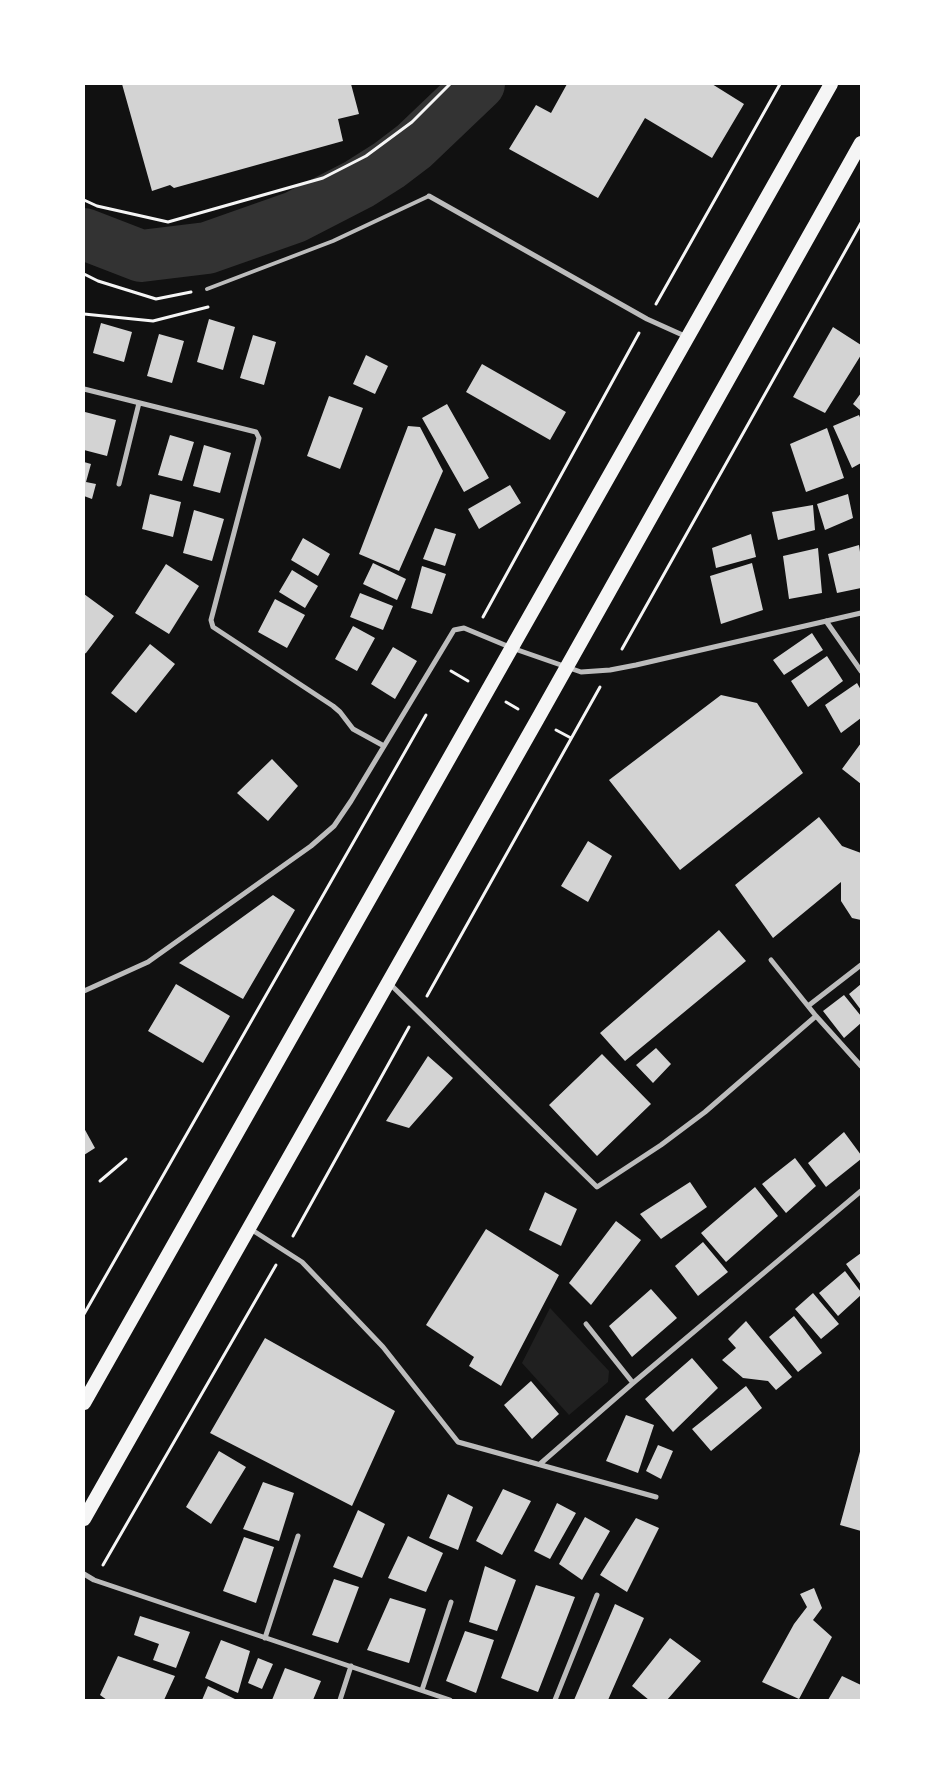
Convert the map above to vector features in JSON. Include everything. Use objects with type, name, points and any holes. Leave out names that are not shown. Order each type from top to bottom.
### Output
[{"type":"highway","points":[[84,1403],[831,84]]},
{"type":"highway","points":[[84,1519],[861,144]]},
{"type":"street","points":[[428,196],[647,319],[688,338]]},
{"type":"street","points":[[84,389],[256,432],[259,438],[211,620],[213,627],[333,706],[353,729],[384,746]]},
{"type":"street","points":[[119,484],[139,403]]},
{"type":"street","points":[[84,991],[148,962],[311,846],[334,826],[454,630],[464,628],[512,648],[581,672],[610,670],[861,613]]},
{"type":"street","points":[[826,621],[861,671]]},
{"type":"street","points":[[771,960],[816,1016],[861,1066]]},
{"type":"street","points":[[808,1006],[861,964]]},
{"type":"street","points":[[388,983],[597,1187],[661,1145],[705,1112],[816,1016]]},
{"type":"street","points":[[540,1464],[861,1191]]},
{"type":"street","points":[[249,1228],[302,1262],[383,1347],[458,1442],[656,1497]]},
{"type":"street","points":[[586,1324],[633,1383]]},
{"type":"street","points":[[265,1638],[298,1536]]},
{"type":"street","points":[[84,1574],[94,1580],[450,1700]]},
{"type":"street","points":[[555,1700],[598,1595]]},
{"type":"street","points":[[422,1690],[451,1602]]},
{"type":"street","points":[[340,1700],[351,1666]]},
{"type":"lane","points":[[207,289],[333,241],[428,196]]},
{"type":"path","points":[[84,200],[96,206],[168,222],[323,178],[366,156],[412,122],[450,84]]},
{"type":"path","points":[[474,632],[647,319],[780,84]]},
{"type":"path","points":[[94,1580],[284,1251],[861,222]]},
{"type":"path","points":[[84,274],[98,281],[156,299],[207,289]]},
{"type":"path","points":[[84,314],[153,321],[175,317],[209,307],[214,286]]},
{"type":"path","points":[[456,664],[451,672],[571,738]]},
{"type":"path","points":[[84,1314],[426,715]]},
{"type":"path","points":[[100,1181],[126,1159]]},
{"type":"shaded area","points":[[550,1308],[609,1371],[608,1382],[569,1415],[522,1363]]},
{"type":"building","points":[[122,84],[351,84],[359,114],[338,119],[343,141],[174,188],[170,185],[152,191]]},
{"type":"building","points":[[567,84],[712,84],[744,104],[712,158],[645,118],[598,198],[509,149],[536,105],[551,113]]},
{"type":"building","points":[[209,319],[235,327],[223,370],[197,362]]},
{"type":"building","points":[[101,323],[132,332],[124,362],[93,353]]},
{"type":"building","points":[[833,327],[861,345],[861,355],[825,413],[793,397]]},
{"type":"building","points":[[159,334],[184,341],[172,383],[147,376]]},
{"type":"building","points":[[253,335],[276,342],[264,385],[240,378]]},
{"type":"building","points":[[366,355],[388,366],[375,394],[353,384]]},
{"type":"building","points":[[482,364],[566,412],[550,440],[466,392]]},
{"type":"building","points":[[861,393],[861,411],[853,404]]},
{"type":"building","points":[[329,396],[363,408],[340,469],[307,456]]},
{"type":"building","points":[[447,404],[489,478],[464,492],[422,418]]},
{"type":"building","points":[[85,412],[116,420],[107,456],[84,450]]},
{"type":"building","points":[[859,415],[861,420],[861,463],[852,468],[833,426]]},
{"type":"building","points":[[408,426],[420,427],[443,471],[399,571],[359,554]]},
{"type":"building","points":[[827,428],[844,478],[806,492],[790,444]]},
{"type":"building","points":[[170,435],[194,442],[182,481],[158,475]]},
{"type":"building","points":[[204,445],[231,453],[220,493],[193,486]]},
{"type":"building","points":[[84,462],[91,464],[86,482],[96,484],[92,499],[84,496]]},
{"type":"building","points":[[510,485],[521,503],[479,529],[468,509]]},
{"type":"building","points":[[150,494],[181,502],[173,537],[142,529]]},
{"type":"building","points":[[848,494],[853,518],[825,530],[817,504]]},
{"type":"building","points":[[813,505],[815,530],[778,540],[772,512]]},
{"type":"building","points":[[194,510],[224,519],[212,561],[183,553]]},
{"type":"building","points":[[435,528],[456,534],[445,566],[423,559]]},
{"type":"building","points":[[751,534],[756,557],[716,568],[712,548]]},
{"type":"building","points":[[303,538],[330,554],[318,576],[291,560]]},
{"type":"building","points":[[859,545],[861,588],[837,593],[828,554]]},
{"type":"building","points":[[818,548],[822,593],[789,599],[783,556]]},
{"type":"building","points":[[373,563],[406,579],[397,600],[363,584]]},
{"type":"building","points":[[752,563],[763,610],[721,624],[710,576]]},
{"type":"building","points":[[166,564],[199,586],[169,634],[135,613]]},
{"type":"building","points":[[422,566],[446,574],[432,614],[411,608]]},
{"type":"building","points":[[292,570],[318,586],[305,608],[279,592]]},
{"type":"building","points":[[360,593],[393,606],[383,630],[350,617]]},
{"type":"building","points":[[84,594],[114,616],[84,654]]},
{"type":"building","points":[[275,599],[305,615],[287,648],[258,632]]},
{"type":"building","points":[[353,626],[375,638],[357,671],[335,659]]},
{"type":"building","points":[[812,633],[823,650],[784,675],[773,660]]},
{"type":"building","points":[[150,644],[175,664],[136,713],[111,693]]},
{"type":"building","points":[[393,647],[417,661],[395,699],[371,684]]},
{"type":"building","points":[[827,656],[843,681],[808,707],[791,681]]},
{"type":"building","points":[[857,683],[861,690],[861,718],[841,733],[825,705]]},
{"type":"building","points":[[721,695],[757,703],[803,773],[680,870],[609,780]]},
{"type":"building","points":[[861,743],[861,784],[842,769]]},
{"type":"building","points":[[272,759],[298,786],[268,821],[237,793]]},
{"type":"building","points":[[819,817],[842,846],[861,853],[861,920],[852,918],[841,901],[841,882],[773,938],[735,885]]},
{"type":"building","points":[[588,841],[612,856],[588,902],[561,886]]},
{"type":"building","points":[[273,895],[295,910],[243,999],[179,963]]},
{"type":"building","points":[[719,930],[746,961],[625,1061],[600,1033]]},
{"type":"building","points":[[176,984],[230,1016],[203,1063],[148,1031]]},
{"type":"building","points":[[861,984],[861,1010],[849,994]]},
{"type":"building","points":[[844,995],[861,1016],[861,1023],[844,1038],[823,1011]]},
{"type":"building","points":[[656,1048],[671,1064],[653,1083],[636,1065]]},
{"type":"building","points":[[602,1054],[651,1104],[597,1156],[549,1105]]},
{"type":"building","points":[[428,1056],[453,1078],[409,1128],[386,1121]]},
{"type":"building","points":[[84,1128],[95,1148],[84,1155]]},
{"type":"building","points":[[844,1132],[861,1155],[861,1159],[826,1187],[808,1163]]},
{"type":"building","points":[[795,1158],[816,1186],[786,1213],[762,1184]]},
{"type":"building","points":[[690,1182],[707,1207],[661,1239],[640,1214]]},
{"type":"building","points":[[755,1187],[778,1216],[726,1262],[701,1233]]},
{"type":"building","points":[[545,1192],[577,1209],[561,1246],[529,1230]]},
{"type":"building","points":[[616,1221],[641,1240],[591,1305],[569,1283]]},
{"type":"building","points":[[486,1229],[559,1275],[501,1386],[469,1366],[474,1357],[426,1325]]},
{"type":"building","points":[[703,1242],[728,1272],[698,1296],[675,1266]]},
{"type":"building","points":[[861,1253],[861,1285],[846,1264]]},
{"type":"building","points":[[845,1271],[861,1292],[861,1295],[838,1316],[819,1293]]},
{"type":"building","points":[[651,1289],[677,1318],[632,1357],[609,1326]]},
{"type":"building","points":[[813,1293],[839,1324],[821,1339],[795,1309]]},
{"type":"building","points":[[794,1316],[822,1353],[798,1372],[769,1337]]},
{"type":"building","points":[[746,1321],[792,1377],[776,1390],[768,1381],[743,1378],[722,1360],[736,1348],[728,1339]]},
{"type":"building","points":[[265,1338],[395,1411],[352,1506],[210,1433]]},
{"type":"building","points":[[692,1358],[718,1388],[673,1432],[645,1399]]},
{"type":"building","points":[[531,1381],[559,1414],[532,1439],[504,1405]]},
{"type":"building","points":[[746,1386],[762,1408],[711,1451],[692,1429]]},
{"type":"building","points":[[626,1415],[654,1425],[638,1473],[606,1461]]},
{"type":"building","points":[[658,1445],[673,1451],[661,1479],[646,1471]]},
{"type":"building","points":[[861,1448],[861,1531],[840,1525]]},
{"type":"building","points":[[219,1451],[246,1467],[211,1524],[186,1507]]},
{"type":"building","points":[[263,1482],[294,1493],[279,1541],[243,1529]]},
{"type":"building","points":[[503,1489],[531,1501],[502,1555],[476,1541]]},
{"type":"building","points":[[448,1494],[473,1507],[458,1550],[429,1538]]},
{"type":"building","points":[[557,1503],[576,1513],[550,1559],[534,1551]]},
{"type":"building","points":[[358,1510],[385,1524],[362,1578],[333,1567]]},
{"type":"building","points":[[585,1517],[610,1531],[582,1580],[559,1564]]},
{"type":"building","points":[[636,1518],[659,1528],[627,1592],[600,1575]]},
{"type":"building","points":[[408,1536],[443,1553],[426,1592],[388,1578]]},
{"type":"building","points":[[244,1537],[274,1547],[256,1603],[223,1591]]},
{"type":"building","points":[[485,1566],[516,1580],[497,1631],[469,1622]]},
{"type":"building","points":[[334,1579],[359,1587],[338,1643],[312,1635]]},
{"type":"building","points":[[536,1585],[575,1597],[538,1692],[501,1678]]},
{"type":"building","points":[[814,1588],[822,1608],[813,1620],[832,1637],[799,1699],[762,1682],[794,1624],[807,1607],[800,1594]]},
{"type":"building","points":[[390,1598],[426,1609],[409,1663],[367,1650]]},
{"type":"building","points":[[615,1604],[644,1618],[608,1700],[574,1700]]},
{"type":"building","points":[[140,1616],[190,1632],[176,1668],[153,1660],[159,1644],[134,1635]]},
{"type":"building","points":[[465,1631],[494,1640],[476,1693],[446,1681]]},
{"type":"building","points":[[670,1638],[701,1661],[667,1700],[649,1700],[632,1686]]},
{"type":"building","points":[[221,1640],[250,1651],[238,1693],[205,1678]]},
{"type":"building","points":[[118,1656],[175,1676],[164,1700],[107,1700],[100,1695]]},
{"type":"building","points":[[258,1658],[273,1664],[262,1689],[248,1683]]},
{"type":"building","points":[[285,1668],[321,1681],[313,1700],[272,1700]]},
{"type":"building","points":[[842,1676],[861,1685],[861,1700],[828,1700]]},
{"type":"building","points":[[208,1686],[237,1700],[202,1700]]},
{"type":"waterway","points":[[84,234],[141,256],[207,248],[295,217],[359,184],[389,165],[414,146],[479,84]]}]
